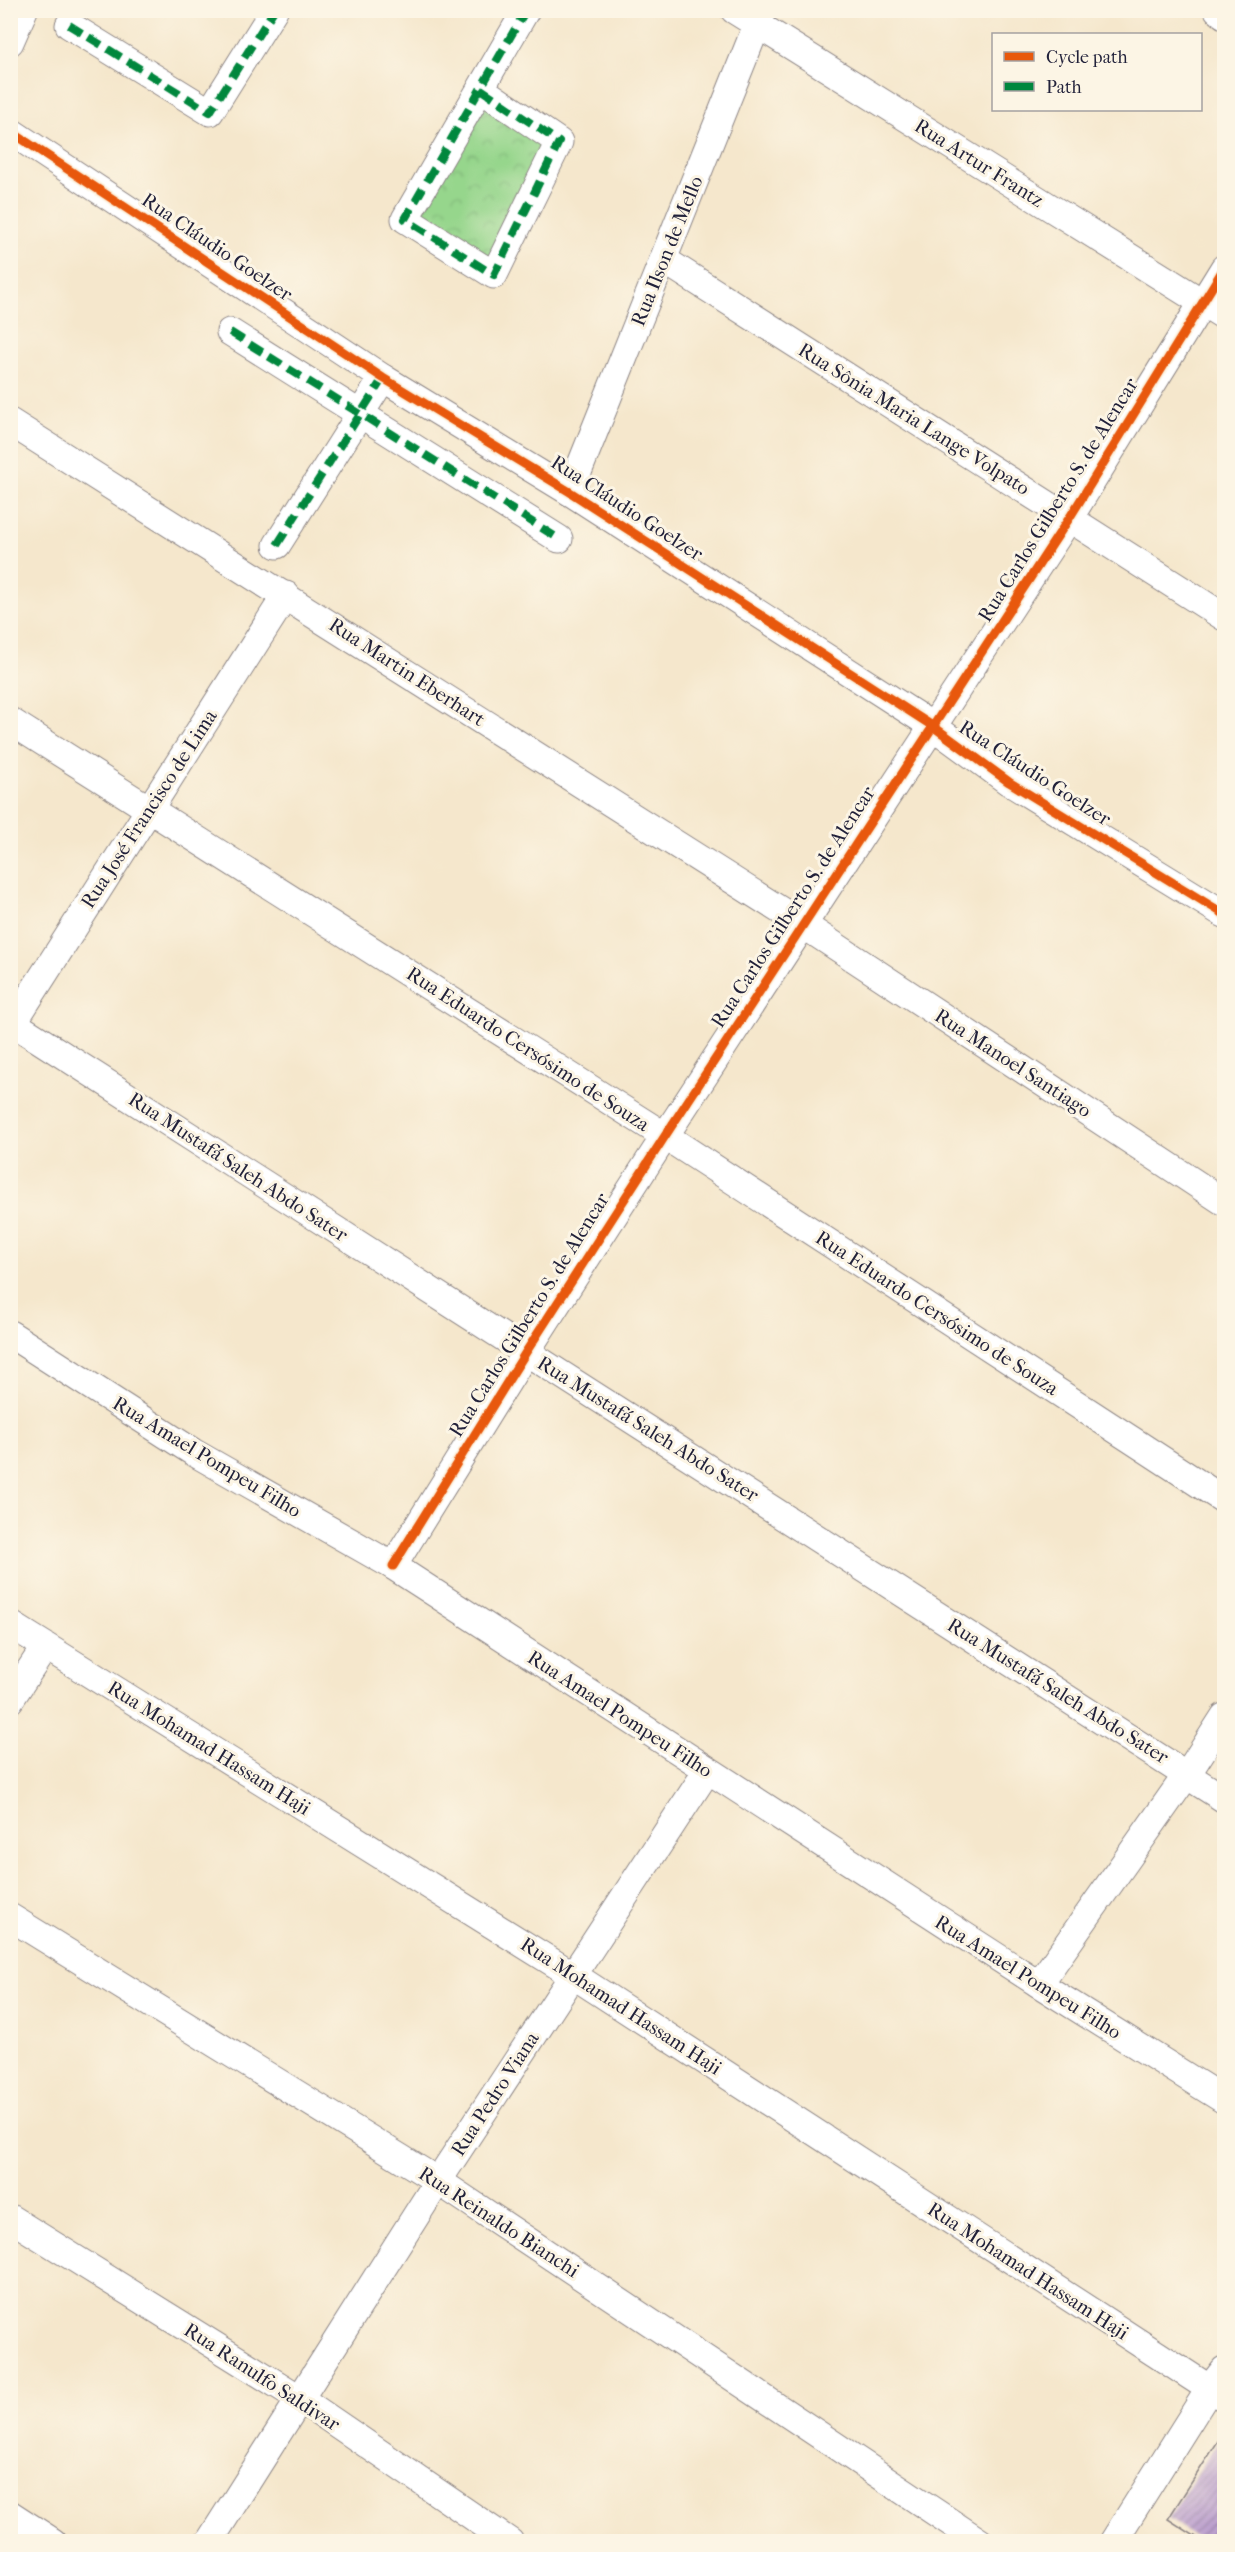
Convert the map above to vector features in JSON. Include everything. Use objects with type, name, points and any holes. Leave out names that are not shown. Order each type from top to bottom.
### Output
[{"type":"street","points":[[10,42],[24,10]]},
{"type":"street","points":[[69,25],[210,112],[274,10]]},
{"type":"street","points":[[481,89],[559,142],[495,275],[405,219],[526,10]]},
{"type":"street","points":[[1218,10],[1224,15]]},
{"type":"street","name":"Rua Ilson de Mello","points":[[570,492],[664,260],[751,15]]},
{"type":"street","name":"Rua Artur Frantz","points":[[751,15],[1214,309]]},
{"type":"street","name":"Rua Cláudio Goelzer","points":[[10,131],[383,378],[570,492],[934,728],[1009,782],[1224,914]]},
{"type":"street","name":"Rua Sônia Maria Lange Volpato","points":[[664,260],[1224,617]]},
{"type":"street","name":"Rua Carlos Gilberto S. de Alencar","points":[[393,1566],[526,1352],[802,924],[934,728],[1070,517],[1214,309],[1224,268]]},
{"type":"street","points":[[230,332],[559,538]]},
{"type":"street","points":[[277,546],[383,378]]},
{"type":"street","name":"Rua Martin Eberhart","points":[[10,422],[802,924]]},
{"type":"street","name":"Rua José Francisco de Lima","points":[[12,1022],[286,595]]},
{"type":"street","name":"Rua Eduardo Cersósimo de Souza","points":[[10,721],[150,807],[665,1136],[1224,1500]]},
{"type":"street","name":"Rua Manoel Santiago","points":[[802,924],[1224,1202]]},
{"type":"street","name":"Rua Mustafá Saleh Abdo Sater","points":[[12,1022],[1188,1773],[1224,1799]]},
{"type":"street","name":"Rua Amael Pompeu Filho","points":[[10,1334],[194,1452],[393,1566],[707,1771],[1224,2100]]},
{"type":"street","name":"Rua Mohamad Hassam Haji","points":[[10,1624],[573,1975],[1220,2386]]},
{"type":"street","points":[[10,1700],[45,1647]]},
{"type":"street","points":[[1039,1984],[1188,1773],[1224,1717]]},
{"type":"street","name":"Rua Pedro Viana","points":[[209,2541],[438,2181],[707,1771]]},
{"type":"street","name":"Rua Reinaldo Bianchi","points":[[10,1917],[438,2181],[980,2541]]},
{"type":"street","name":"Rua Ranulfo Saldivar","points":[[10,2218],[299,2398],[510,2541]]},
{"type":"street","points":[[1113,2541],[1220,2386]]},
{"type":"street","points":[[10,2514],[53,2541]]},
{"type":"green space","points":[[486,103],[546,144],[491,261],[420,215]]},
{"type":"building","points":[[1220,2438],[1224,2440],[1224,2542],[1204,2542],[1168,2519]]},
{"type":"marked path","points":[[69,25],[210,112],[274,10]]},
{"type":"marked path","points":[[481,89],[559,142],[494,275],[405,219],[526,10]]},
{"type":"marked path","points":[[230,332],[559,539]]},
{"type":"marked path","points":[[277,545],[383,378]]},
{"type":"cycle path","points":[[10,131],[383,378],[570,492],[934,727],[1009,782],[1224,914]]},
{"type":"cycle path","points":[[393,1566],[526,1352],[665,1136],[1070,517],[1224,268]]}]
